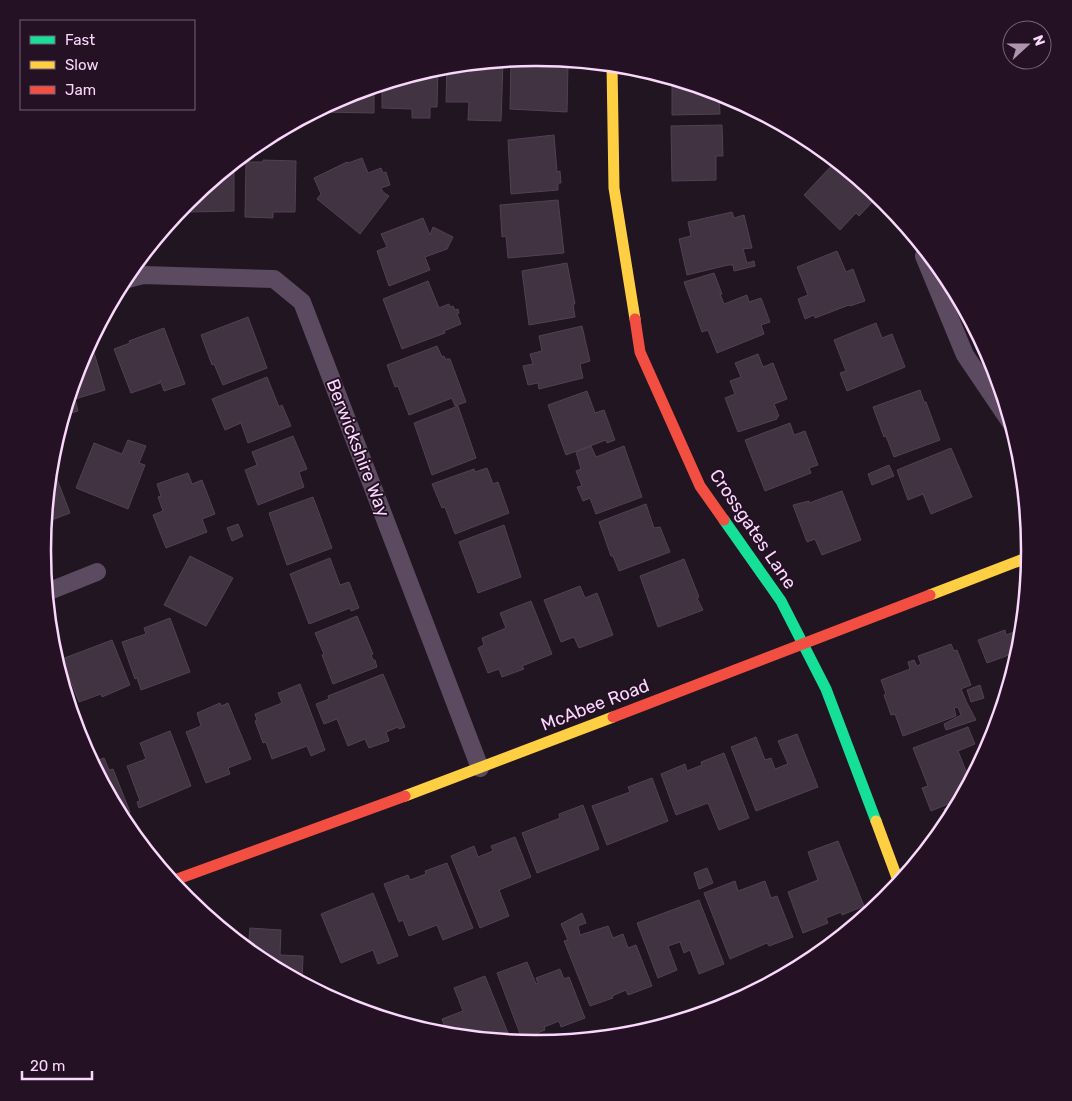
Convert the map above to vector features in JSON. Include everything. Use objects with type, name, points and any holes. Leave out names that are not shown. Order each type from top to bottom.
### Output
[{"type":"street","name":"Crossgates Lane","points":[[612,72],[614,188],[640,352],[700,486],[781,601],[826,689],[896,874]]},
{"type":"street","points":[[927,264],[965,355],[998,405]]},
{"type":"street","name":"Berwickshire Way","points":[[136,277],[143,275],[274,280],[302,302],[480,768]]},
{"type":"street","name":"McAbee Road","points":[[180,878],[480,768],[1021,560]]},
{"type":"street","points":[[53,590],[97,572]]},
{"type":"building","points":[[503,67],[501,121],[468,120],[469,102],[446,102],[447,74]]},
{"type":"building","points":[[511,67],[568,67],[567,112],[510,109]]},
{"type":"building","points":[[438,76],[437,107],[430,107],[430,118],[412,118],[412,109],[382,108],[382,90]]},
{"type":"building","points":[[672,85],[719,102],[720,114],[672,115]]},
{"type":"building","points":[[374,93],[374,113],[330,112]]},
{"type":"building","points":[[722,125],[723,156],[716,156],[716,180],[672,181],[671,126]]},
{"type":"building","points":[[554,135],[557,172],[560,171],[561,183],[558,183],[558,190],[511,194],[508,140]]},
{"type":"building","points":[[362,158],[368,173],[381,168],[383,173],[386,172],[390,185],[381,188],[389,196],[360,234],[317,199],[321,194],[314,178],[347,162]]},
{"type":"building","points":[[263,160],[296,161],[295,212],[273,212],[273,218],[245,217],[246,162],[263,162]]},
{"type":"building","points":[[831,166],[873,202],[859,216],[856,213],[840,230],[804,195]]},
{"type":"building","points":[[234,172],[234,211],[190,212],[216,186]]},
{"type":"building","points":[[558,200],[564,253],[508,258],[506,236],[502,237],[500,205]]},
{"type":"building","points":[[732,212],[734,218],[744,215],[752,248],[743,249],[747,263],[754,261],[755,266],[734,271],[733,265],[728,265],[687,275],[679,239],[691,236],[688,222]]},
{"type":"building","points":[[423,218],[430,235],[433,227],[453,237],[447,249],[425,257],[430,270],[389,286],[377,251],[387,247],[381,234]]},
{"type":"building","points":[[837,251],[846,272],[853,269],[865,301],[815,318],[814,315],[805,319],[798,299],[808,295],[797,267]]},
{"type":"building","points":[[567,263],[575,304],[573,304],[575,317],[529,325],[522,271]]},
{"type":"building","points":[[714,273],[724,304],[747,295],[749,302],[761,298],[770,322],[761,325],[764,334],[717,353],[708,330],[702,332],[684,282]]},
{"type":"building","points":[[428,281],[439,308],[449,304],[455,310],[458,309],[459,313],[457,314],[461,324],[444,331],[445,333],[402,349],[383,299]]},
{"type":"building","points":[[248,317],[267,368],[223,385],[214,364],[212,365],[201,335]]},
{"type":"building","points":[[876,323],[882,338],[892,334],[905,367],[847,391],[840,373],[846,371],[834,340]]},
{"type":"building","points":[[582,326],[590,361],[580,364],[583,378],[539,389],[538,383],[528,385],[523,366],[533,364],[530,354],[542,351],[539,336]]},
{"type":"building","points":[[164,328],[185,384],[164,391],[160,380],[160,383],[131,393],[114,349],[130,343],[129,341]]},
{"type":"building","points":[[437,346],[442,357],[450,359],[466,402],[455,406],[452,398],[409,415],[398,386],[395,387],[387,365]]},
{"type":"building","points":[[94,352],[105,390],[76,399]]},
{"type":"building","points":[[758,354],[763,367],[773,363],[787,399],[774,404],[779,416],[777,419],[738,432],[725,398],[735,394],[730,381],[741,377],[735,363]]},
{"type":"building","points":[[267,377],[279,407],[282,405],[291,426],[248,443],[241,423],[225,430],[212,399]]},
{"type":"building","points":[[920,390],[940,440],[894,457],[873,407]]},
{"type":"building","points":[[587,391],[595,413],[604,410],[615,440],[607,443],[606,440],[566,455],[548,405]]},
{"type":"building","points":[[75,400],[78,411],[72,413]]},
{"type":"building","points":[[458,406],[476,458],[432,475],[414,423]]},
{"type":"building","points":[[790,423],[794,435],[805,431],[818,465],[809,468],[811,473],[765,491],[745,440]]},
{"type":"building","points":[[293,436],[307,469],[299,472],[304,487],[258,505],[245,470],[257,465],[252,452]]},
{"type":"building","points":[[128,440],[146,446],[139,463],[145,465],[128,509],[76,488],[94,443],[122,454]]},
{"type":"building","points":[[591,446],[596,457],[624,446],[642,497],[596,514],[590,498],[583,501],[577,487],[582,486],[576,471],[581,469],[576,452]]},
{"type":"building","points":[[951,448],[972,497],[931,514],[923,494],[908,500],[897,470]]},
{"type":"building","points":[[889,465],[894,476],[872,485],[868,474]]},
{"type":"building","points":[[487,468],[493,484],[498,482],[509,513],[455,534],[445,507],[442,508],[432,484],[474,469],[475,472]]},
{"type":"building","points":[[188,473],[192,484],[202,480],[215,514],[202,519],[207,532],[166,548],[153,515],[163,511],[158,497],[161,496],[157,484]]},
{"type":"building","points":[[57,478],[70,513],[52,520]]},
{"type":"building","points":[[842,491],[861,540],[822,555],[815,539],[807,542],[793,505],[809,501],[809,503]]},
{"type":"building","points":[[313,497],[332,548],[287,565],[269,513]]},
{"type":"building","points":[[646,504],[654,528],[660,527],[670,552],[619,571],[613,556],[611,556],[599,522]]},
{"type":"building","points":[[238,524],[243,536],[232,541],[227,528]]},
{"type":"building","points":[[504,525],[521,577],[478,593],[459,542]]},
{"type":"building","points":[[190,556],[233,578],[206,626],[164,605]]},
{"type":"building","points":[[330,558],[340,585],[349,582],[359,608],[351,611],[350,608],[309,624],[290,574]]},
{"type":"building","points":[[684,559],[703,610],[658,627],[640,576]]},
{"type":"building","points":[[580,586],[585,598],[597,593],[613,635],[579,648],[574,637],[561,642],[544,600]]},
{"type":"building","points":[[531,601],[552,654],[522,666],[524,669],[502,677],[499,669],[488,673],[478,648],[484,645],[482,638],[506,628],[500,613]]},
{"type":"building","points":[[357,616],[377,667],[333,684],[315,633]]},
{"type":"building","points":[[170,618],[190,672],[141,690],[137,678],[135,679],[122,642],[146,634],[144,628]]},
{"type":"building","points":[[1005,630],[1006,635],[1013,632],[1009,655],[987,663],[978,640]]},
{"type":"building","points":[[112,640],[130,685],[102,697],[101,694],[79,702],[64,658]]},
{"type":"building","points":[[951,644],[954,651],[957,650],[971,685],[961,689],[976,720],[946,730],[944,724],[961,715],[958,707],[954,708],[956,716],[903,736],[895,714],[891,715],[881,680],[910,669],[908,662],[914,660],[917,666],[921,664],[918,656]]},
{"type":"building","points":[[383,674],[405,727],[399,729],[398,727],[386,732],[389,741],[369,748],[365,739],[348,746],[337,719],[324,724],[316,704],[329,699],[328,696]]},
{"type":"building","points":[[300,684],[325,750],[311,756],[307,746],[272,759],[266,742],[263,743],[255,721],[257,720],[255,714],[282,703],[278,693]]},
{"type":"building","points":[[980,685],[984,698],[971,702],[967,690]]},
{"type":"building","points":[[220,703],[221,706],[228,703],[251,759],[228,768],[230,774],[206,783],[186,732],[201,726],[197,713]]},
{"type":"building","points":[[968,727],[975,744],[958,751],[967,773],[949,803],[931,811],[922,788],[928,786],[913,748]]},
{"type":"building","points":[[170,731],[191,786],[139,808],[137,802],[140,801],[127,766],[146,759],[140,743]]},
{"type":"building","points":[[797,734],[818,787],[756,811],[731,747],[756,737],[765,760],[771,758],[775,769],[788,764],[778,741]]},
{"type":"building","points":[[724,753],[749,818],[719,830],[708,803],[676,815],[661,774],[685,764],[687,771],[702,765],[701,762]]},
{"type":"building","points":[[104,758],[109,770],[113,769],[130,812],[128,813],[116,793],[99,760]]},
{"type":"building","points":[[652,778],[668,821],[607,845],[592,806],[630,792],[628,787]]},
{"type":"building","points":[[583,805],[599,849],[537,873],[522,833],[560,818],[559,814]]},
{"type":"building","points":[[515,837],[531,877],[499,890],[509,916],[480,928],[451,856],[474,846],[478,857],[493,851],[491,846]]},
{"type":"building","points":[[838,841],[864,906],[842,915],[841,912],[826,918],[828,923],[803,933],[788,892],[818,880],[808,852]]},
{"type":"building","points":[[447,863],[473,928],[443,940],[437,925],[409,936],[403,920],[399,922],[384,884],[408,875],[410,880],[426,874],[425,871]]},
{"type":"building","points":[[707,868],[713,883],[699,889],[694,873]]},
{"type":"building","points":[[735,881],[738,891],[765,881],[771,898],[777,896],[793,937],[769,946],[767,943],[730,959],[704,893]]},
{"type":"building","points":[[373,893],[398,956],[378,964],[373,950],[341,963],[321,914]]},
{"type":"building","points":[[699,900],[724,964],[699,974],[690,950],[684,953],[680,942],[668,946],[677,970],[658,978],[637,923]]},
{"type":"building","points":[[582,913],[586,923],[578,926],[580,935],[608,926],[613,938],[623,934],[628,948],[636,945],[652,986],[628,995],[626,990],[612,996],[613,998],[590,1006],[564,941],[568,940],[561,924]]},
{"type":"building","points":[[250,928],[281,930],[280,955],[303,956],[302,974],[267,954],[249,941]]},
{"type":"building","points":[[527,962],[536,984],[538,983],[536,978],[560,969],[564,979],[569,977],[585,1018],[561,1027],[559,1021],[544,1027],[545,1030],[533,1035],[520,1035],[497,973]]},
{"type":"building","points":[[485,976],[508,1034],[445,1027],[442,1019],[463,1011],[454,988]]},
{"type":"traffic: fast","points":[[724,520],[781,601],[826,689],[876,821]]},
{"type":"traffic: slow","points":[[612,72],[614,188],[635,319]]},
{"type":"traffic: slow","points":[[930,595],[1021,560]]},
{"type":"traffic: slow","points":[[405,796],[613,717]]},
{"type":"traffic: slow","points":[[876,821],[896,875]]},
{"type":"traffic: jam","points":[[635,319],[640,352],[700,486],[724,520]]},
{"type":"traffic: jam","points":[[613,717],[930,595]]},
{"type":"traffic: jam","points":[[180,878],[405,796]]}]
